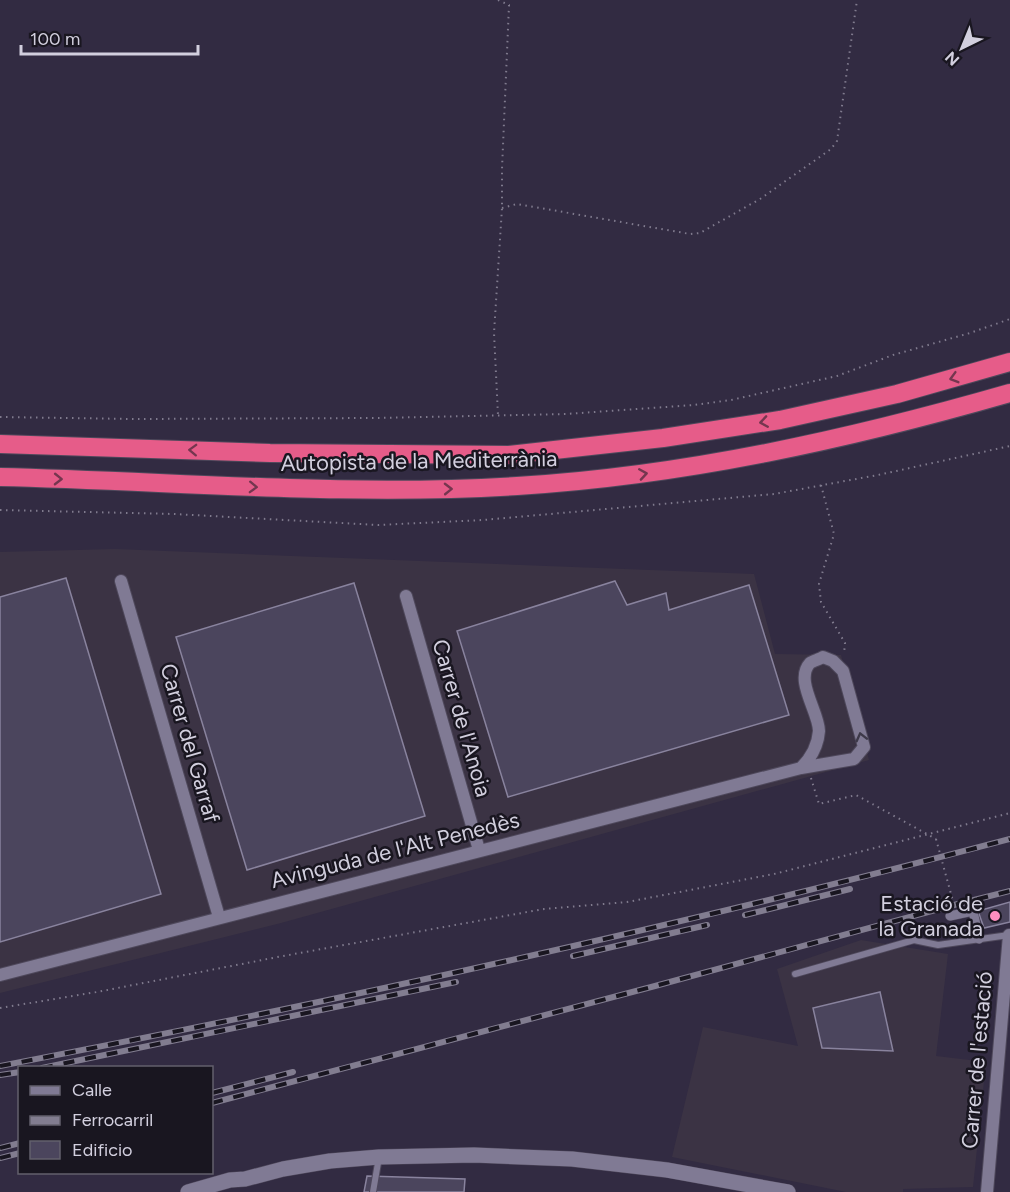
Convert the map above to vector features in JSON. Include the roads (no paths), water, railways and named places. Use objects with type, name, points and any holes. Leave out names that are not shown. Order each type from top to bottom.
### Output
[{"type":"highway","name":"Autopista de la Mediterrània","points":[[0,444],[270,453],[509,455],[663,438],[780,420],[897,394],[1010,362]]},
{"type":"highway","name":"Autopista de la Mediterrània","points":[[0,477],[360,490],[473,488],[571,482],[626,477],[735,458],[908,420],[1010,393]]},
{"type":"main road","points":[[214,1192],[245,1179],[283,1169],[330,1161],[379,1157],[474,1155],[572,1160],[667,1170],[789,1192]]},
{"type":"main road","points":[[188,1192],[230,1180],[245,1179]]},
{"type":"street","name":"Carrer del Garraf","points":[[121,581],[219,918]]},
{"type":"street","name":"Carrer de l'Anoia","points":[[406,596],[479,850]]},
{"type":"street","name":"Avinguda de l'Alt Penedès","points":[[0,975],[479,850],[804,768],[854,759],[864,747],[843,671],[833,661],[823,657],[811,663],[804,675],[819,729],[816,747],[804,768]]},
{"type":"street","points":[[950,916],[973,911],[979,939]]},
{"type":"street","name":"Carrer de l'estació","points":[[987,1192],[1009,935]]},
{"type":"lane","name":"Carrer de l'estació","points":[[795,974],[914,940],[938,945],[1009,935]]},
{"type":"lane","points":[[373,1192],[379,1157]]},
{"type":"railway","points":[[0,1066],[507,961],[759,902],[1010,839]]},
{"type":"railway","points":[[745,915],[850,889]]},
{"type":"railway","points":[[213,1103],[1010,891]]},
{"type":"railway","points":[[573,956],[707,925]]},
{"type":"railway","points":[[52,1066],[456,982]]},
{"type":"railway","points":[[0,1075],[18,1072]]},
{"type":"railway","points":[[213,1093],[293,1072]]},
{"type":"railway","points":[[0,1148],[18,1144]]},
{"type":"railway","points":[[0,1158],[18,1154]]},
{"type":"place","name":"Estació de la Granada","points":[[995,916]]}]
